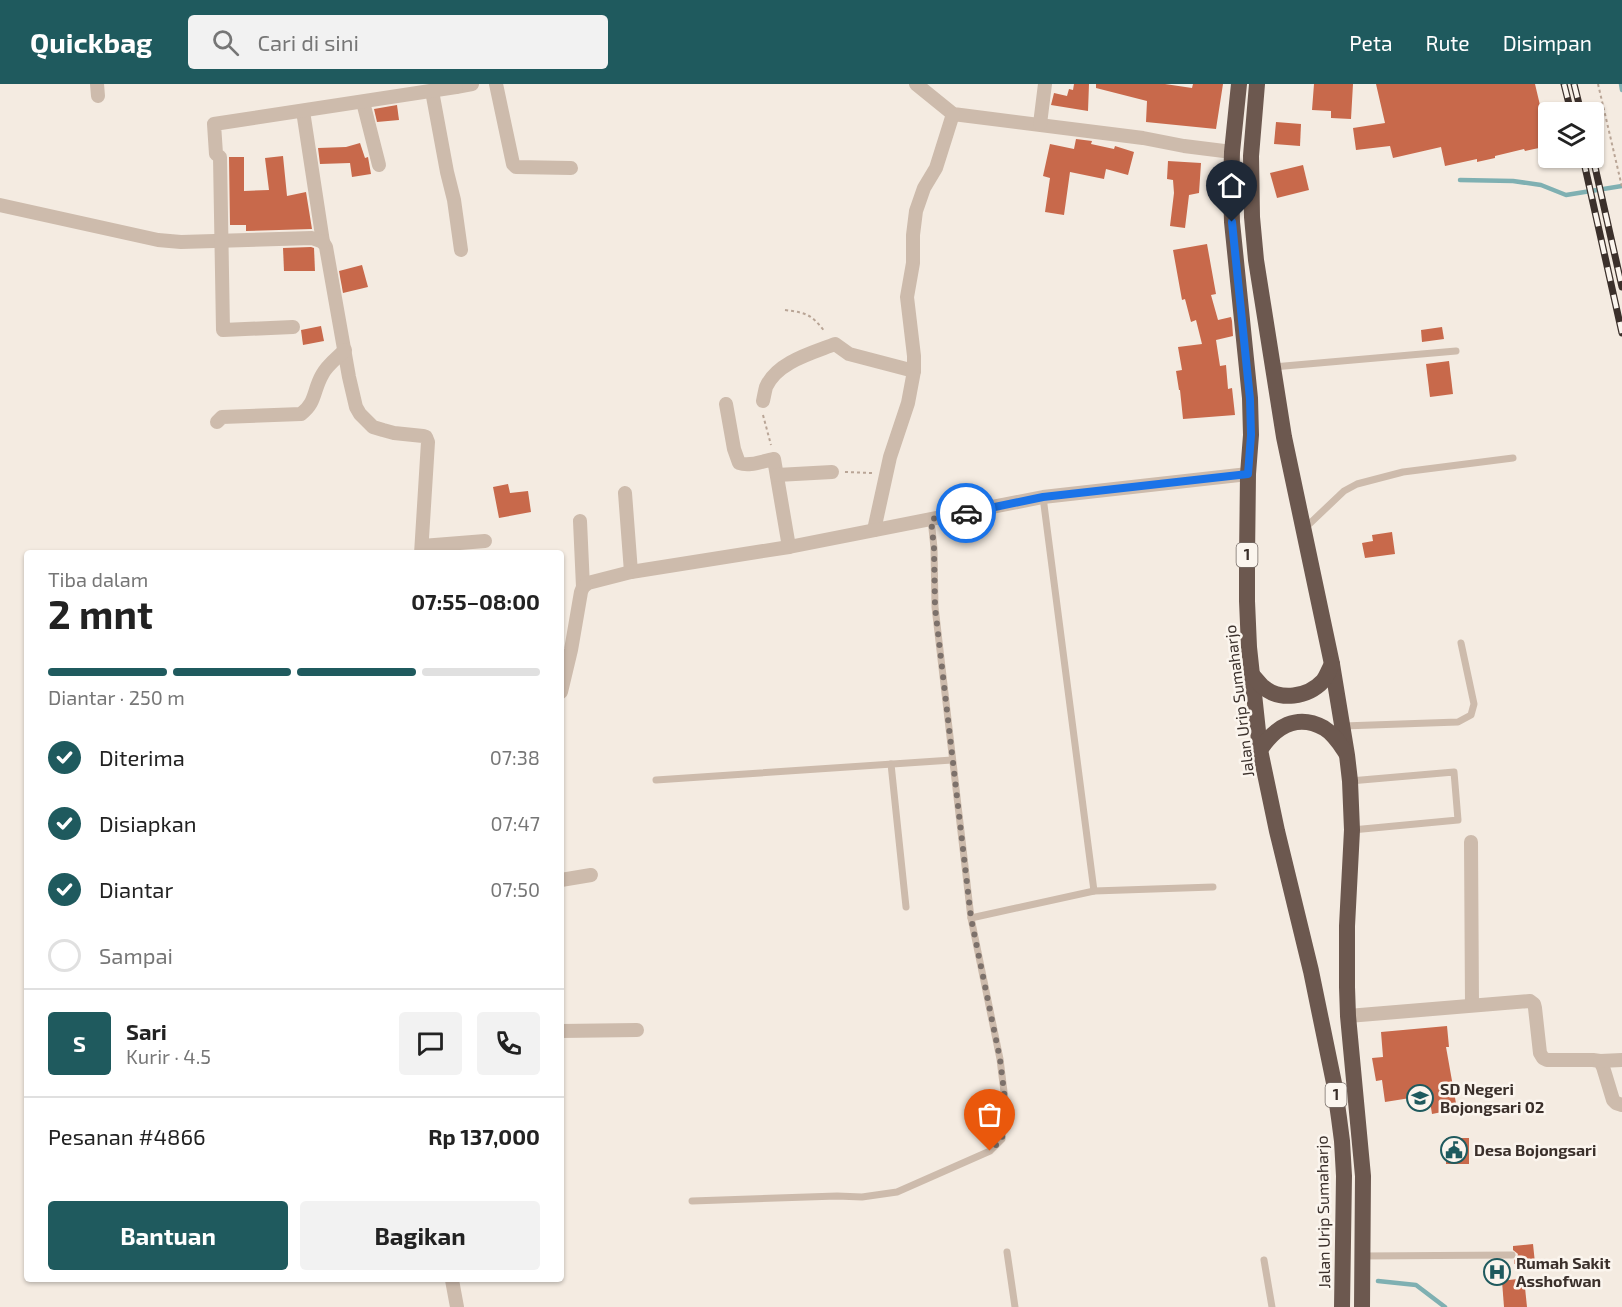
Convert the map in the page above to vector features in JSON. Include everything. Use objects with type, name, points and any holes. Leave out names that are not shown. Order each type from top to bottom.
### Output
[{"type":"highway","name":"Jalan Urip Sumaharjo","points":[[1239,84],[1232,152],[1232,222],[1250,399],[1247,601],[1252,676],[1260,750],[1313,982],[1339,1118],[1344,1176],[1342,1307]]},
{"type":"highway","name":"1","points":[[1257,84],[1251,156],[1252,217],[1256,260],[1284,437],[1332,664],[1350,781],[1352,830],[1347,926],[1348,1016],[1363,1176],[1362,1307]]},
{"type":"highway","points":[[1252,676],[1264,688],[1272,692],[1296,696],[1312,690],[1325,679],[1332,664]]},
{"type":"highway","points":[[1260,750],[1269,737],[1281,727],[1296,723],[1311,723],[1326,729],[1347,755]]},
{"type":"street","points":[[293,327],[223,330],[220,157],[216,154],[214,124],[472,84]]},
{"type":"street","points":[[496,84],[513,164],[516,167],[571,168]]},
{"type":"street","points":[[917,84],[953,114],[1143,138],[1184,147],[1232,152]]},
{"type":"street","points":[[1040,124],[1045,84]]},
{"type":"street","points":[[432,91],[454,200],[461,250]]},
{"type":"street","points":[[363,102],[379,165]]},
{"type":"street","points":[[303,111],[323,242],[326,247],[356,407],[364,420],[378,429],[426,437],[428,442],[422,550],[485,540]]},
{"type":"street","points":[[874,530],[890,458],[908,403],[914,371],[907,297],[914,263],[913,235],[916,211],[924,188],[936,168],[953,114]]},
{"type":"street","points":[[0,205],[158,240],[180,242],[312,238],[323,242]]},
{"type":"street","points":[[763,401],[766,387],[781,368],[835,344],[849,354],[914,371]]},
{"type":"street","points":[[217,422],[222,417],[301,414],[310,406],[324,371],[345,350]]},
{"type":"street","points":[[726,404],[734,449],[739,463],[746,466],[774,459],[789,547]]},
{"type":"street","points":[[777,476],[832,472]]},
{"type":"street","points":[[583,587],[593,581],[631,572],[789,547],[1043,497],[1248,474]]},
{"type":"street","points":[[625,493],[631,572]]},
{"type":"street","points":[[564,679],[583,587],[580,521]]},
{"type":"street","points":[[1471,842],[1472,1005]]},
{"type":"street","points":[[564,880],[591,875]]},
{"type":"street","points":[[1348,1016],[1530,1001],[1535,1008],[1540,1053],[1543,1058],[1600,1062],[1622,1060]]},
{"type":"street","points":[[564,1031],[637,1030]]},
{"type":"street","points":[[1600,1062],[1611,1096],[1622,1105]]},
{"type":"street","points":[[452,1282],[457,1307]]},
{"type":"lane","points":[[1273,367],[1456,351]]},
{"type":"lane","points":[[1304,529],[1344,491],[1357,484],[1402,472],[1514,458]]},
{"type":"lane","points":[[1043,497],[1094,891]]},
{"type":"lane","points":[[692,1201],[862,1197],[897,1192],[990,1151],[1002,1139],[1005,1100],[1000,1059],[971,918],[935,607],[931,519]]},
{"type":"lane","points":[[1343,726],[1458,722],[1471,715],[1474,704],[1461,643]]},
{"type":"lane","points":[[656,780],[952,760]]},
{"type":"lane","points":[[891,764],[906,907]]},
{"type":"lane","points":[[1350,781],[1454,772],[1458,820],[1352,830]]},
{"type":"lane","points":[[971,918],[1094,891],[1213,887]]},
{"type":"lane","points":[[1007,1252],[1015,1307]]},
{"type":"lane","points":[[1363,1256],[1512,1255]]},
{"type":"lane","points":[[1264,1260],[1272,1307]]},
{"type":"path","points":[[1598,84],[1622,187]]},
{"type":"path","points":[[785,310],[808,314],[814,318],[835,344]]},
{"type":"path","points":[[763,401],[764,416],[774,459]]},
{"type":"path","points":[[832,472],[887,473]]},
{"type":"building","points":[[1074,84],[1089,84],[1088,111],[1051,105],[1054,93],[1067,96],[1069,89],[1073,90]]},
{"type":"building","points":[[1096,84],[1165,84],[1192,88],[1193,84],[1223,84],[1216,129],[1146,122],[1147,101],[1096,88]]},
{"type":"building","points":[[1314,84],[1353,84],[1351,119],[1331,118],[1331,111],[1312,110]]},
{"type":"building","points":[[1376,84],[1535,84],[1539,102],[1538,148],[1525,151],[1524,149],[1477,162],[1477,159],[1445,166],[1441,147],[1393,158],[1390,146],[1356,150],[1353,128],[1385,123]]},
{"type":"building","points":[[397,105],[399,120],[377,122],[374,109]]},
{"type":"building","points":[[1276,122],[1301,124],[1300,146],[1274,144]]},
{"type":"building","points":[[1076,139],[1134,152],[1128,175],[1106,169],[1104,179],[1070,172],[1064,215],[1045,212],[1050,178],[1043,176],[1050,144],[1074,149]]},
{"type":"building","points":[[360,143],[365,158],[368,157],[371,174],[352,177],[350,163],[320,164],[318,148],[346,147]]},
{"type":"building","points":[[283,156],[287,196],[306,192],[312,229],[246,231],[246,225],[230,225],[229,157],[244,157],[244,191],[269,190],[265,158]]},
{"type":"building","points":[[1168,161],[1201,163],[1199,193],[1189,195],[1185,228],[1170,226],[1174,193],[1173,180],[1167,179]]},
{"type":"building","points":[[1303,165],[1309,190],[1277,198],[1270,173]]},
{"type":"building","points":[[1207,244],[1216,294],[1211,295],[1218,320],[1231,317],[1232,321],[1233,336],[1216,340],[1220,366],[1226,365],[1228,389],[1232,388],[1235,415],[1183,419],[1176,371],[1182,370],[1178,347],[1202,344],[1196,320],[1191,322],[1185,299],[1182,300],[1173,250]]},
{"type":"building","points":[[283,248],[314,248],[315,271],[284,271]]},
{"type":"building","points":[[362,265],[368,287],[343,293],[339,271]]},
{"type":"building","points":[[321,326],[324,341],[303,345],[301,330]]},
{"type":"building","points":[[1442,327],[1444,339],[1422,342],[1421,330]]},
{"type":"building","points":[[1449,361],[1453,394],[1430,397],[1426,364]]},
{"type":"building","points":[[508,484],[510,493],[528,491],[531,512],[499,518],[493,487]]},
{"type":"building","points":[[1392,532],[1395,554],[1365,558],[1362,543],[1373,541],[1372,535]]},
{"type":"building","points":[[1447,1026],[1449,1047],[1446,1047],[1457,1109],[1432,1114],[1429,1095],[1385,1102],[1382,1080],[1376,1081],[1372,1058],[1383,1057],[1381,1032]]},
{"type":"building","points":[[1446,1138],[1469,1138],[1469,1164],[1446,1164]]},
{"type":"building","points":[[1533,1244],[1535,1263],[1514,1264],[1518,1254],[1513,1250],[1513,1246]]},
{"type":"building","points":[[1524,1278],[1527,1307],[1504,1307],[1502,1281]]},
{"type":"waterway","points":[[1621,84],[1622,90]]},
{"type":"waterway","points":[[1460,180],[1513,181],[1541,185],[1566,195],[1622,186]]},
{"type":"waterway","points":[[1378,1281],[1416,1285],[1445,1307]]},
{"type":"railway","points":[[1564,84],[1568,102]]},
{"type":"railway","points":[[1574,84],[1578,102]]},
{"type":"railway","points":[[1585,168],[1622,333]]},
{"type":"railway","points":[[1595,168],[1622,287]]},
{"type":"way so far","points":[[966,513],[931,519],[935,607],[971,918],[1000,1059],[1005,1100],[1002,1139],[990,1151]]},
{"type":"place","name":"SD Negeri Bojongsari 02","points":[[1420,1098]]},
{"type":"place","name":"Desa Bojongsari","points":[[1454,1150]]},
{"type":"place","name":"Rumah Sakit Asshofwan","points":[[1497,1272]]},
{"type":"route","points":[[966,513],[1043,497],[1248,474],[1251,435],[1250,399],[1232,222]]}]
